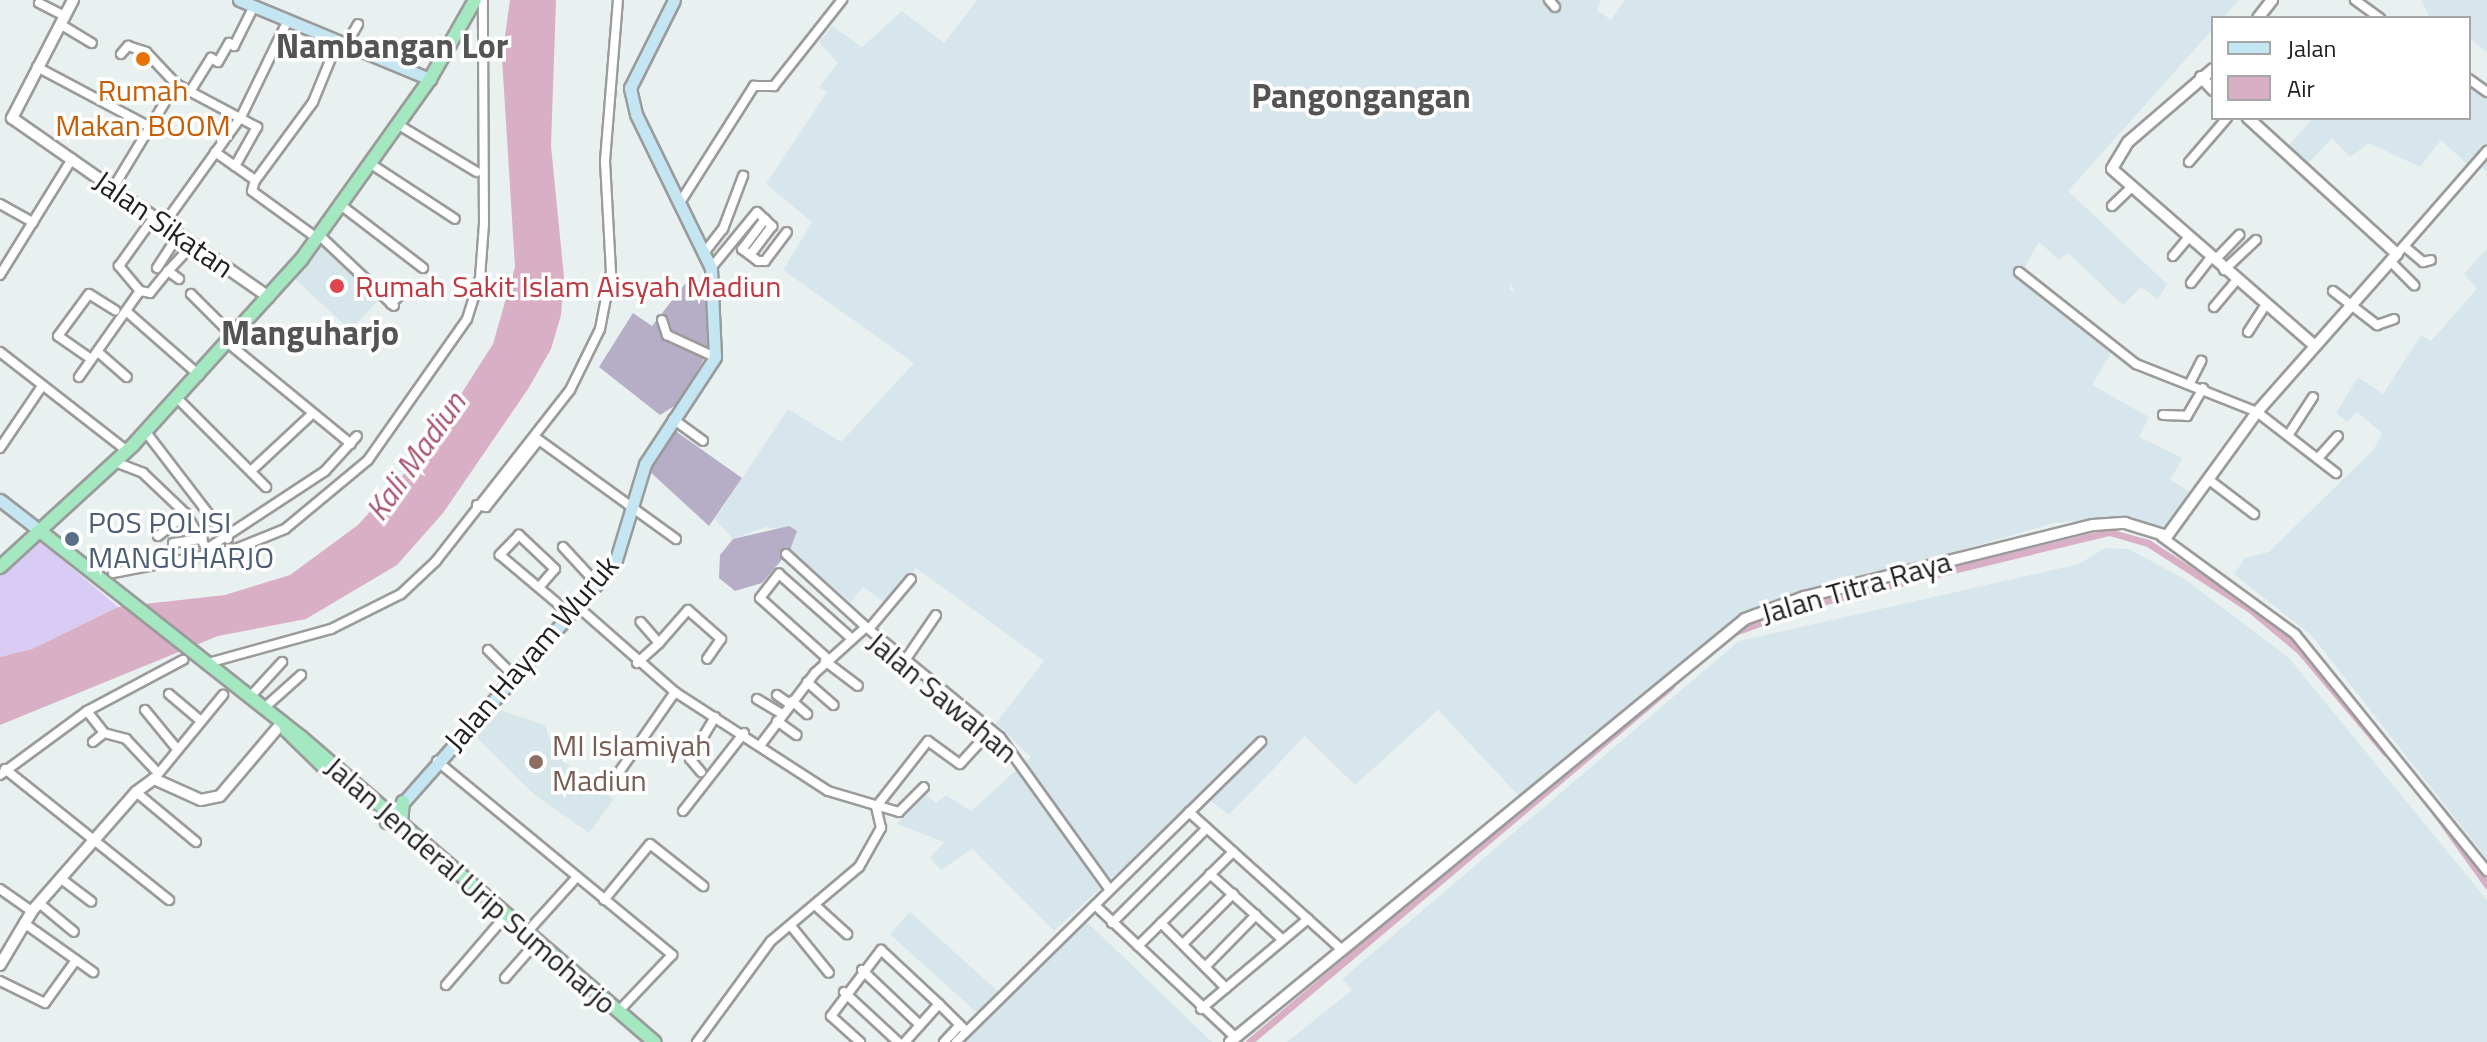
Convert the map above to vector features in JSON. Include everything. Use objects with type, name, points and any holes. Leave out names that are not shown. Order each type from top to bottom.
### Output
[{"type":"highway","points":[[0,567],[42,532],[127,451],[269,297],[342,206],[430,79],[475,0]]},
{"type":"highway","name":"Jalan Jenderal Urip Sumoharjo","points":[[42,532],[204,661],[528,931],[654,1042]]},
{"type":"highway","points":[[393,821],[403,802]]},
{"type":"highway","name":"Jalan Jenderal Urip Sumoharjo","points":[[393,821],[643,1042]]},
{"type":"main road","points":[[239,0],[430,79]]},
{"type":"main road","points":[[674,0],[630,88],[636,114],[711,268],[715,357]]},
{"type":"main road","name":"Jalan Hayam Wuruk","points":[[403,802],[436,760],[597,584],[625,544],[632,506],[645,464],[715,357]]},
{"type":"main road","points":[[0,500],[42,532]]},
{"type":"street","points":[[0,114],[12,117],[73,0]]},
{"type":"street","points":[[113,573],[285,529],[351,476],[467,319],[480,278],[484,223],[483,0]]},
{"type":"street","points":[[204,661],[289,643],[390,602],[436,561],[570,390],[600,329],[611,272],[605,161],[618,0]]},
{"type":"street","points":[[679,204],[754,86],[774,86],[842,0]]},
{"type":"street","points":[[2260,16],[2272,0]]},
{"type":"street","points":[[2355,0],[2377,16]]},
{"type":"street","points":[[39,3],[92,43]]},
{"type":"street","points":[[191,90],[211,58],[218,62],[229,43],[234,46],[254,6]]},
{"type":"street","points":[[193,244],[150,293],[140,291],[119,266],[159,221],[241,117],[288,20]]},
{"type":"street","points":[[358,24],[342,43],[313,102],[255,181],[252,191],[318,236],[392,305],[402,293]]},
{"type":"street","points":[[121,54],[128,46],[146,52],[176,84],[259,129],[235,166]]},
{"type":"street","points":[[37,67],[150,127]]},
{"type":"street","points":[[2211,70],[2112,160],[2112,169],[2264,307],[2315,346]]},
{"type":"street","points":[[2201,77],[2211,88]]},
{"type":"street","points":[[113,188],[176,84]]},
{"type":"street","name":"Jalan Sikatan","points":[[12,117],[269,297]]},
{"type":"street","points":[[2189,162],[2225,120]]},
{"type":"street","points":[[2250,120],[2398,254],[2414,285]]},
{"type":"street","points":[[397,124],[477,172]]},
{"type":"street","points":[[2487,151],[2257,412],[2162,537],[2295,634],[2487,871]]},
{"type":"street","points":[[215,152],[255,181]]},
{"type":"street","points":[[0,275],[72,159]]},
{"type":"street","points":[[371,164],[455,219]]},
{"type":"street","points":[[704,253],[723,229],[743,176]]},
{"type":"street","points":[[2112,206],[2132,187]]},
{"type":"street","points":[[0,204],[33,222]]},
{"type":"street","points":[[342,206],[423,268]]},
{"type":"street","points":[[711,268],[756,212],[772,226],[761,241],[746,252]]},
{"type":"street","points":[[746,252],[753,234],[765,219]]},
{"type":"street","points":[[744,226],[761,241]]},
{"type":"street","points":[[732,242],[765,261],[787,232]]},
{"type":"street","points":[[157,268],[179,234]]},
{"type":"street","points":[[2191,283],[2239,235]]},
{"type":"street","points":[[2173,256],[2188,238]]},
{"type":"street","points":[[2224,270],[2256,240]]},
{"type":"street","points":[[2398,254],[2423,262],[2431,260]]},
{"type":"street","points":[[168,271],[179,279]]},
{"type":"street","points":[[2019,272],[2136,364],[2257,412],[2336,473]]},
{"type":"street","points":[[2214,307],[2236,281]]},
{"type":"street","points":[[79,377],[140,291]]},
{"type":"street","points":[[2333,291],[2377,325],[2394,319]]},
{"type":"street","points":[[115,310],[89,294],[58,336],[127,377]]},
{"type":"street","points":[[173,543],[206,548],[228,539],[325,471],[354,440],[312,414],[231,340],[191,294]]},
{"type":"street","points":[[2248,332],[2264,307]]},
{"type":"street","points":[[127,312],[199,375]]},
{"type":"street","points":[[662,320],[667,335],[715,357]]},
{"type":"street","points":[[0,352],[127,451]]},
{"type":"street","points":[[2190,383],[2201,361]]},
{"type":"street","points":[[0,448],[42,386]]},
{"type":"street","points":[[2163,415],[2187,416],[2203,388]]},
{"type":"street","points":[[2289,434],[2313,397]]},
{"type":"street","points":[[177,398],[266,487]]},
{"type":"street","points":[[252,470],[312,414]]},
{"type":"street","points":[[673,419],[703,441]]},
{"type":"street","points":[[145,431],[228,539]]},
{"type":"street","points":[[2319,457],[2338,436]]},
{"type":"street","points":[[477,505],[486,507],[539,440],[676,539]]},
{"type":"street","points":[[115,462],[143,473],[186,514],[206,548]]},
{"type":"street","points":[[2208,479],[2254,514]]},
{"type":"street","points":[[158,536],[186,514]]},
{"type":"street","name":"Jalan Titra Raya","points":[[1232,1040],[1704,648],[1755,613],[2093,525],[2125,523],[2162,537]]},
{"type":"street","points":[[519,535],[555,569],[541,585],[534,588],[500,555],[519,535]]},
{"type":"street","points":[[563,547],[597,584]]},
{"type":"street","points":[[786,554],[868,628],[911,579]]},
{"type":"street","points":[[851,638],[779,574],[760,598],[858,686]]},
{"type":"street","points":[[541,585],[675,692],[762,743],[819,786],[876,807],[904,812],[924,787]]},
{"type":"street","points":[[637,663],[688,610],[721,639],[707,659]]},
{"type":"street","points":[[906,659],[936,615]]},
{"type":"street","points":[[641,622],[659,643]]},
{"type":"street","name":"Jalan Sawahan","points":[[762,743],[791,702],[827,660],[851,638],[868,628],[991,730],[1029,772],[1110,890]]},
{"type":"street","points":[[488,650],[513,675]]},
{"type":"street","points":[[169,900],[2,772],[87,711],[183,660]]},
{"type":"street","points":[[249,699],[282,662]]},
{"type":"street","points":[[262,710],[301,675]]},
{"type":"street","points":[[807,682],[833,705]]},
{"type":"street","points":[[615,778],[675,692]]},
{"type":"street","points":[[169,694],[201,721]]},
{"type":"street","points":[[0,965],[35,907],[136,792],[156,775],[223,695]]},
{"type":"street","points":[[777,695],[807,714]]},
{"type":"street","points":[[757,699],[796,735]]},
{"type":"street","points":[[145,710],[177,749]]},
{"type":"street","points":[[87,711],[104,733],[126,739],[156,775],[201,800],[220,796],[283,728]]},
{"type":"street","points":[[701,772],[690,759],[715,717]]},
{"type":"street","points":[[697,1042],[771,941],[859,867],[876,840],[876,807],[928,741],[960,764],[991,730]]},
{"type":"street","points":[[93,742],[104,733]]},
{"type":"street","points":[[683,811],[744,733]]},
{"type":"street","points":[[944,1042],[1095,905],[1261,742]]},
{"type":"street","points":[[436,760],[672,955],[618,1012]]},
{"type":"street","points":[[136,792],[196,842]]},
{"type":"street","points":[[1189,812],[1341,949]]},
{"type":"street","points":[[1112,923],[1207,828]]},
{"type":"street","points":[[604,900],[650,844],[703,886]]},
{"type":"street","points":[[1138,946],[1233,852]]},
{"type":"street","points":[[1210,874],[1283,940]]},
{"type":"street","points":[[60,878],[91,901]]},
{"type":"street","points":[[528,931],[576,878]]},
{"type":"street","points":[[0,889],[74,932]]},
{"type":"street","points":[[1183,944],[1233,894]]},
{"type":"street","points":[[1095,905],[1232,1040]]},
{"type":"street","points":[[816,906],[847,934]]},
{"type":"street","points":[[1205,967],[1256,915]]},
{"type":"street","points":[[1201,1009],[1308,919]]},
{"type":"street","points":[[446,985],[502,920]]},
{"type":"street","points":[[24,923],[93,972]]},
{"type":"street","points":[[1161,923],[1226,988]]},
{"type":"street","points":[[791,926],[829,973]]},
{"type":"street","points":[[505,978],[533,946]]},
{"type":"street","points":[[860,1042],[831,1016],[844,992],[881,950],[963,1028]]},
{"type":"street","points":[[0,981],[45,1003],[76,960]]},
{"type":"street","points":[[862,970],[920,1025]]},
{"type":"street","points":[[844,992],[898,1042]]},
{"type":"street","points":[[905,1042],[939,1004]]},
{"type":"street","points":[[956,1042],[963,1028]]},
{"type":"shaded area","points":[[977,0],[1501,0],[1526,18],[1568,16],[1580,0],[1601,0],[1597,10],[1611,20],[1625,0],[2239,0],[2225,16],[2211,16],[2211,31],[2068,191],[2167,284],[2158,299],[2141,287],[2123,305],[2068,253],[2059,260],[2039,242],[2018,279],[2111,353],[2092,385],[2149,417],[2139,437],[2183,458],[2170,480],[2191,492],[2168,529],[2120,518],[2054,523],[1891,570],[1865,546],[1992,370],[1941,250],[1783,115],[1692,74],[1638,58],[1692,76],[1508,270],[1515,278],[1509,289],[1600,345],[1557,426],[1444,554],[1609,660],[1741,569],[1785,523],[1847,581],[1741,614],[1519,796],[1438,710],[1355,785],[1305,736],[1229,815],[1202,794],[1054,931],[972,849],[941,870],[930,858],[944,842],[897,824],[926,795],[936,803],[946,795],[971,811],[1031,757],[996,723],[1044,661],[916,568],[886,603],[863,587],[851,602],[790,550],[797,531],[766,527],[733,539],[715,519],[788,409],[841,442],[914,363],[783,270],[812,222],[766,184],[827,92],[819,87],[838,63],[819,42],[832,26],[862,47],[902,11],[944,43]]},
{"type":"shaded area","points":[[1501,0],[1580,0],[1568,16],[1526,18]]},
{"type":"shaded area","points":[[2421,0],[2487,0],[2487,52],[2471,40],[2471,16],[2429,16]]},
{"type":"shaded area","points":[[1475,17],[1535,57],[1607,48],[1692,74],[1783,115],[1941,250],[1993,370],[1865,546],[1891,570],[1847,581],[1785,523],[1741,569],[1609,660],[1444,554],[1557,426],[1507,270],[1692,76],[1535,58]]},
{"type":"shaded area","points":[[2471,87],[2487,99],[2487,172],[2473,159],[2468,165],[2441,140],[2420,167],[2369,143],[2350,157],[2332,138],[2306,166],[2289,145],[2311,120],[2471,120]]},
{"type":"shaded area","name":"Rumah Sakit Islam Aisyah Madiun","points":[[321,240],[382,297],[350,330],[290,274]]},
{"type":"shaded area","points":[[2487,248],[2487,859],[2312,636],[2234,574],[2245,558],[2269,552],[2374,449],[2382,433],[2357,412],[2347,422],[2336,413],[2358,377],[2383,394],[2421,335],[2431,341],[2477,289],[2464,274]]},
{"type":"shaded area","points":[[688,280],[709,299],[710,348],[679,403],[660,415],[599,367],[633,313],[652,326]]},
{"type":"shaded area","points":[[671,428],[742,478],[709,526],[647,469]]},
{"type":"shaded area","points":[[789,526],[797,531],[790,550],[762,583],[735,591],[719,578],[720,555],[733,539]]},
{"type":"shaded area","points":[[38,539],[118,607],[32,649],[0,657],[0,576]]},
{"type":"shaded area","points":[[2105,548],[2129,549],[2186,580],[2289,658],[2487,900],[2487,1042],[1287,1042],[1352,990],[1342,979],[1739,641],[2079,564]]},
{"type":"shaded area","name":"MI Islamiyah Madiun","points":[[484,705],[545,725],[554,754],[614,799],[589,833],[535,795],[465,726]]},
{"type":"shaded area","points":[[910,912],[1001,994],[981,1016],[890,934]]},
{"type":"shaded area","points":[[1086,921],[1212,1042],[963,1042]]},
{"type":"water","points":[[510,0],[556,0],[551,146],[564,277],[561,315],[551,349],[528,389],[443,513],[397,565],[306,619],[218,636],[0,725],[0,657],[32,649],[118,607],[225,595],[290,575],[358,525],[426,449],[493,344],[515,267],[502,58]]},
{"type":"waterway","points":[[1732,633],[1809,605],[2109,532],[2148,543],[2250,609],[2300,651],[2386,753]]},
{"type":"waterway","points":[[1249,1042],[1671,686]]},
{"type":"waterway","points":[[2435,812],[2487,885]]},
{"type":"place","name":"Rumah Makan BOOM","points":[[143,59]]},
{"type":"place","name":"Rumah Sakit Islam Aisyah Madiun","points":[[337,286]]},
{"type":"place","name":"POS POLISI MANGUHARJO","points":[[72,539]]},
{"type":"place","name":"MI Islamiyah Madiun","points":[[536,762]]},
{"type":"district","name":"Nambangan Lor","points":[[392,46]]},
{"type":"district","name":"Pangongangan","points":[[1361,96]]},
{"type":"district","name":"Manguharjo","points":[[310,333]]},
{"type":"water label","name":"Kali Madiun","points":[[415,456]]}]
